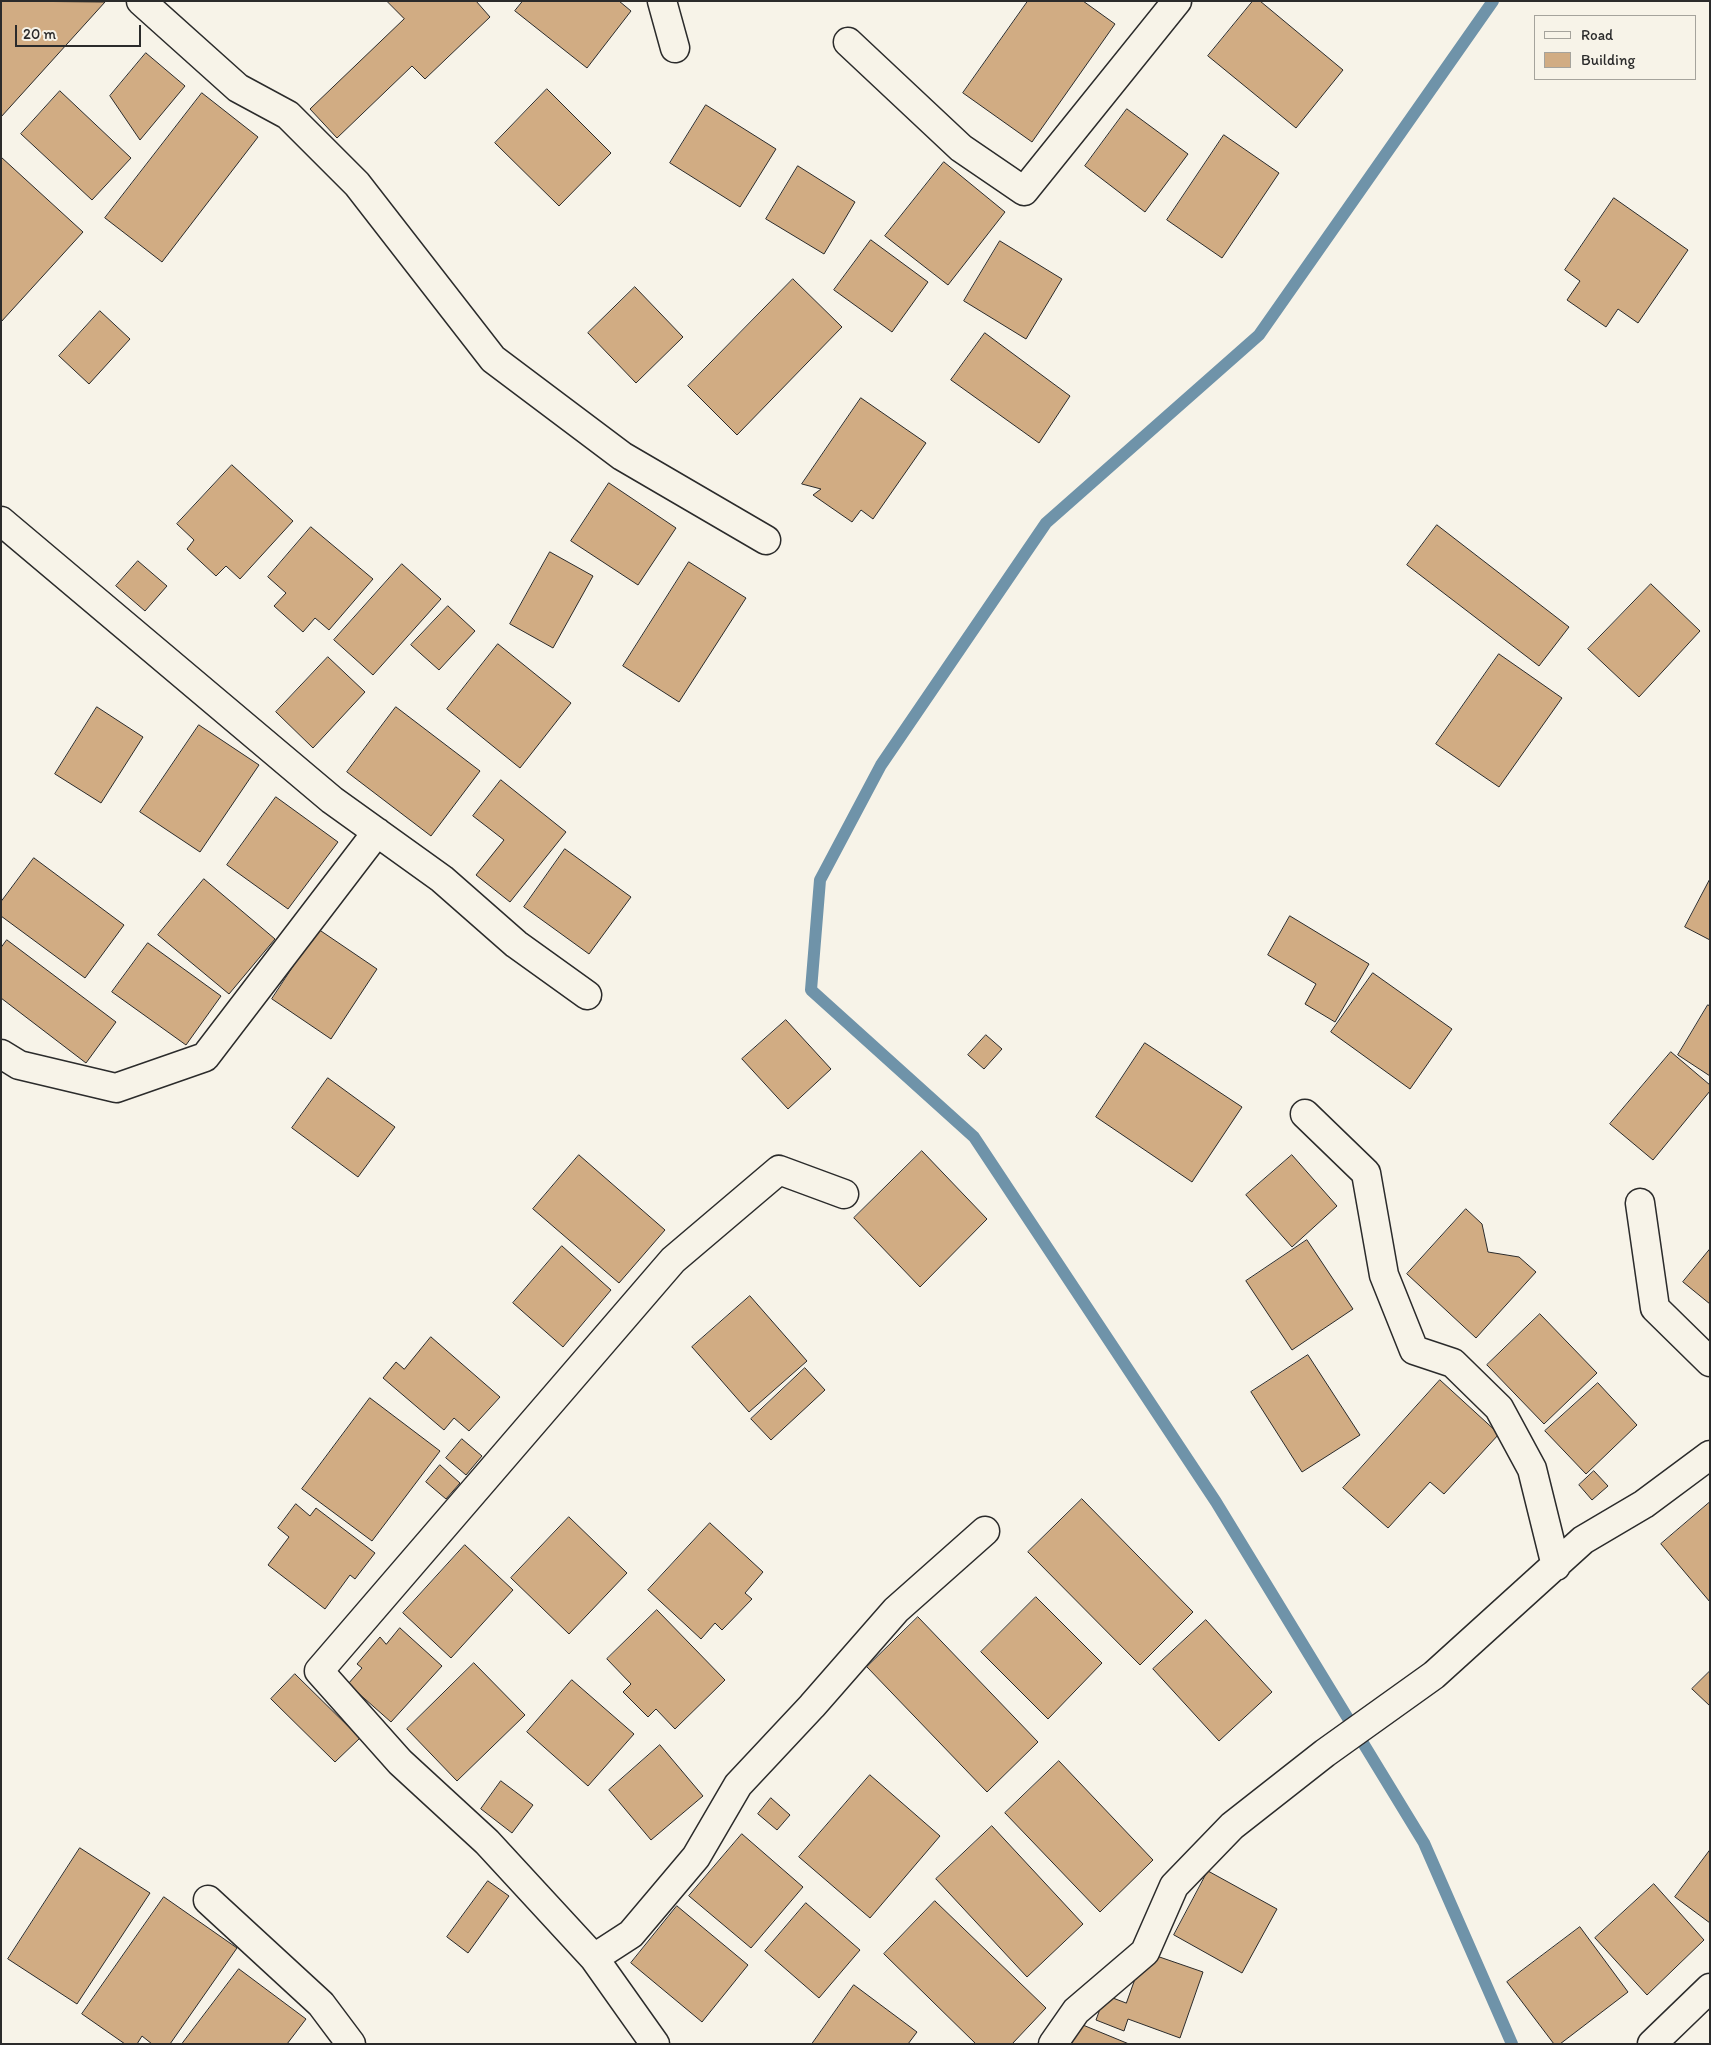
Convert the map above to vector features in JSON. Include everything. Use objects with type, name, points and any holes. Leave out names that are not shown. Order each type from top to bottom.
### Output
[{"type":"street","points":[[141,1],[238,88],[288,115],[357,184],[493,359],[622,456],[766,540]]},
{"type":"street","points":[[662,1],[675,48]]},
{"type":"street","points":[[848,42],[961,148],[1024,191],[1177,1]]},
{"type":"street","points":[[1,520],[332,800],[442,879],[516,944],[587,995]]},
{"type":"street","points":[[1,1054],[18,1065],[116,1088],[205,1057],[377,832]]},
{"type":"street","points":[[1306,1114],[1366,1173],[1384,1275],[1414,1350],[1453,1363],[1499,1408],[1532,1469],[1556,1566]]},
{"type":"street","points":[[655,2044],[594,1958],[487,1842],[400,1762],[319,1671],[673,1260],[779,1170],[844,1194]]},
{"type":"street","points":[[1640,1203],[1655,1308],[1710,1362]]},
{"type":"street","points":[[1053,2044],[1076,2011],[1145,1952],[1174,1886],[1232,1826],[1326,1753],[1434,1676],[1583,1540],[1644,1504],[1710,1455]]},
{"type":"street","points":[[594,1958],[631,1934],[696,1857],[738,1785],[812,1706],[896,1610],[985,1531]]},
{"type":"street","points":[[208,1900],[322,2004],[351,2044]]},
{"type":"street","points":[[1652,2044],[1710,1988]]},
{"type":"building","points":[[1,1],[105,2],[1,117]]},
{"type":"building","points":[[387,1],[476,1],[490,17],[425,79],[412,66],[337,138],[310,109],[404,19]]},
{"type":"building","points":[[523,1],[619,1],[631,11],[587,68],[515,11]]},
{"type":"building","points":[[1028,1],[1083,1],[1115,24],[1032,142],[963,93]]},
{"type":"building","points":[[1253,1],[1260,1],[1343,70],[1296,128],[1208,56]]},
{"type":"building","points":[[146,53],[185,86],[140,140],[110,96]]},
{"type":"building","points":[[547,89],[611,153],[559,206],[495,143]]},
{"type":"building","points":[[60,91],[131,158],[92,200],[21,134]]},
{"type":"building","points":[[202,93],[258,137],[162,262],[105,218]]},
{"type":"building","points":[[706,105],[776,149],[740,207],[670,163]]},
{"type":"building","points":[[1127,109],[1188,154],[1145,212],[1085,166]]},
{"type":"building","points":[[1224,135],[1279,173],[1222,258],[1167,220]]},
{"type":"building","points":[[1,157],[83,232],[1,322]]},
{"type":"building","points":[[944,162],[1005,212],[948,285],[885,236]]},
{"type":"building","points":[[798,166],[855,202],[824,254],[766,219]]},
{"type":"building","points":[[1614,198],[1688,250],[1638,323],[1618,309],[1606,327],[1567,300],[1580,281],[1565,270]]},
{"type":"building","points":[[871,240],[928,282],[892,332],[834,290]]},
{"type":"building","points":[[1000,241],[1062,279],[1026,339],[964,301]]},
{"type":"building","points":[[793,279],[842,327],[737,435],[688,386]]},
{"type":"building","points":[[635,287],[683,337],[636,383],[588,333]]},
{"type":"building","points":[[100,311],[130,339],[89,384],[59,356]]},
{"type":"building","points":[[985,333],[1070,396],[1039,443],[951,380]]},
{"type":"building","points":[[861,398],[926,443],[873,519],[861,510],[852,522],[813,495],[821,489],[802,484]]},
{"type":"building","points":[[232,465],[293,521],[240,579],[226,566],[216,576],[187,549],[194,540],[177,524]]},
{"type":"building","points":[[609,483],[676,528],[638,585],[571,541]]},
{"type":"building","points":[[1437,525],[1569,627],[1539,666],[1407,565]]},
{"type":"building","points":[[311,527],[373,579],[329,630],[315,618],[303,632],[274,606],[286,593],[268,577]]},
{"type":"building","points":[[550,552],[593,576],[553,648],[510,624]]},
{"type":"building","points":[[138,561],[167,586],[145,611],[116,586]]},
{"type":"building","points":[[689,562],[746,598],[679,702],[623,666]]},
{"type":"building","points":[[402,564],[441,599],[373,675],[334,640]]},
{"type":"building","points":[[1651,584],[1700,631],[1639,697],[1588,649]]},
{"type":"building","points":[[448,606],[475,631],[439,670],[411,645]]},
{"type":"building","points":[[498,644],[571,703],[520,768],[447,709]]},
{"type":"building","points":[[1499,654],[1562,698],[1499,787],[1436,744]]},
{"type":"building","points":[[328,657],[365,692],[313,748],[276,712]]},
{"type":"building","points":[[97,707],[143,737],[101,803],[55,774]]},
{"type":"building","points":[[396,707],[480,771],[431,836],[347,772]]},
{"type":"building","points":[[199,725],[259,765],[200,852],[140,812]]},
{"type":"building","points":[[501,780],[566,832],[510,902],[476,875],[504,840],[473,816]]},
{"type":"building","points":[[276,797],[338,842],[288,909],[227,865]]},
{"type":"building","points":[[565,849],[631,897],[589,954],[524,907]]},
{"type":"building","points":[[34,858],[124,925],[85,978],[1,916],[1,902]]},
{"type":"building","points":[[204,879],[275,939],[229,994],[158,935]]},
{"type":"building","points":[[1710,879],[1710,940],[1685,927]]},
{"type":"building","points":[[1290,916],[1369,964],[1335,1022],[1305,1004],[1316,984],[1268,955]]},
{"type":"building","points":[[318,929],[377,969],[331,1039],[272,999]]},
{"type":"building","points":[[7,940],[116,1022],[86,1063],[1,998],[1,948]]},
{"type":"building","points":[[148,943],[221,996],[186,1045],[112,992]]},
{"type":"building","points":[[1373,973],[1452,1029],[1410,1089],[1331,1032]]},
{"type":"building","points":[[1708,1005],[1710,1006],[1710,1076],[1678,1055]]},
{"type":"building","points":[[786,1020],[831,1069],[788,1109],[742,1059]]},
{"type":"building","points":[[986,1035],[1002,1049],[984,1069],[968,1055]]},
{"type":"building","points":[[1145,1043],[1242,1107],[1192,1182],[1096,1117]]},
{"type":"building","points":[[1671,1052],[1710,1085],[1710,1091],[1653,1160],[1610,1124]]},
{"type":"building","points":[[328,1078],[395,1127],[358,1177],[292,1128]]},
{"type":"building","points":[[922,1151],[987,1219],[920,1287],[854,1218]]},
{"type":"building","points":[[579,1155],[665,1230],[619,1283],[533,1209]]},
{"type":"building","points":[[1292,1155],[1337,1206],[1292,1247],[1246,1195]]},
{"type":"building","points":[[1466,1209],[1482,1224],[1488,1252],[1519,1257],[1536,1272],[1476,1338],[1407,1274]]},
{"type":"building","points":[[1307,1240],[1353,1309],[1292,1350],[1246,1281]]},
{"type":"building","points":[[562,1246],[611,1290],[563,1347],[513,1303]]},
{"type":"building","points":[[1710,1249],[1710,1304],[1683,1282]]},
{"type":"building","points":[[750,1296],[807,1361],[749,1412],[692,1347]]},
{"type":"building","points":[[1540,1314],[1597,1373],[1544,1424],[1487,1365]]},
{"type":"building","points":[[431,1337],[500,1397],[469,1431],[454,1418],[444,1430],[383,1378],[396,1362],[404,1369]]},
{"type":"building","points":[[1308,1355],[1360,1435],[1302,1472],[1251,1392]]},
{"type":"building","points":[[805,1368],[825,1390],[771,1440],[751,1419]]},
{"type":"building","points":[[1440,1380],[1499,1434],[1444,1494],[1430,1482],[1388,1528],[1343,1488]]},
{"type":"building","points":[[1598,1383],[1637,1425],[1586,1474],[1545,1431]]},
{"type":"building","points":[[370,1398],[440,1451],[372,1541],[302,1489]]},
{"type":"building","points":[[462,1439],[482,1456],[466,1475],[446,1458]]},
{"type":"building","points":[[440,1465],[460,1483],[446,1499],[426,1482]]},
{"type":"building","points":[[1594,1471],[1608,1486],[1592,1500],[1579,1485]]},
{"type":"building","points":[[1082,1499],[1193,1612],[1140,1665],[1028,1552]]},
{"type":"building","points":[[1710,1502],[1710,1602],[1661,1544]]},
{"type":"building","points":[[296,1504],[310,1516],[316,1508],[375,1553],[355,1579],[350,1575],[325,1609],[268,1565],[289,1537],[278,1528]]},
{"type":"building","points":[[569,1517],[627,1573],[569,1634],[511,1578]]},
{"type":"building","points":[[710,1523],[763,1572],[745,1593],[752,1599],[722,1630],[715,1623],[701,1639],[648,1590]]},
{"type":"building","points":[[465,1545],[513,1590],[451,1658],[403,1613]]},
{"type":"building","points":[[1036,1597],[1102,1663],[1048,1719],[981,1652]]},
{"type":"building","points":[[657,1610],[725,1680],[675,1729],[656,1709],[648,1717],[623,1692],[631,1684],[607,1659]]},
{"type":"building","points":[[918,1617],[1038,1742],[987,1792],[867,1667]]},
{"type":"building","points":[[1206,1620],[1272,1692],[1219,1741],[1153,1669]]},
{"type":"building","points":[[400,1628],[442,1666],[391,1722],[348,1684],[362,1668],[357,1664],[380,1637],[386,1644]]},
{"type":"building","points":[[474,1663],[525,1715],[457,1781],[407,1729]]},
{"type":"building","points":[[1710,1671],[1710,1706],[1692,1689]]},
{"type":"building","points":[[295,1674],[360,1738],[335,1762],[271,1699]]},
{"type":"building","points":[[572,1680],[634,1734],[588,1786],[527,1732]]},
{"type":"building","points":[[660,1745],[703,1796],[651,1840],[609,1790]]},
{"type":"building","points":[[1059,1761],[1153,1860],[1100,1912],[1005,1813]]},
{"type":"building","points":[[870,1775],[940,1836],[870,1918],[799,1857]]},
{"type":"building","points":[[501,1781],[533,1805],[512,1833],[481,1809]]},
{"type":"building","points":[[771,1798],[790,1815],[777,1830],[758,1814]]},
{"type":"building","points":[[992,1826],[1083,1924],[1027,1977],[936,1879]]},
{"type":"building","points":[[742,1834],[803,1887],[751,1948],[689,1896]]},
{"type":"building","points":[[80,1848],[150,1893],[77,2004],[8,1959]]},
{"type":"building","points":[[1710,1850],[1710,1923],[1675,1897]]},
{"type":"building","points":[[1208,1871],[1277,1909],[1242,1973],[1174,1935]]},
{"type":"building","points":[[488,1881],[509,1896],[468,1953],[447,1937]]},
{"type":"building","points":[[1654,1884],[1704,1940],[1647,1995],[1595,1938]]},
{"type":"building","points":[[164,1897],[237,1948],[170,2044],[152,2044],[142,2036],[137,2044],[125,2044],[82,2014]]},
{"type":"building","points":[[935,1901],[1046,2008],[1012,2044],[976,2044],[884,1954]]},
{"type":"building","points":[[806,1903],[860,1950],[819,1998],[765,1951]]},
{"type":"building","points":[[677,1906],[748,1965],[702,2022],[631,1963]]},
{"type":"building","points":[[1580,1927],[1628,1992],[1560,2044],[1554,2044],[1507,1982]]},
{"type":"building","points":[[1145,1952],[1203,1972],[1180,2038],[1128,2019],[1124,2031],[1096,2020],[1105,1995],[1126,2003]]},
{"type":"building","points":[[239,1969],[306,2019],[287,2044],[182,2044]]},
{"type":"building","points":[[854,1985],[917,2032],[908,2044],[812,2044]]},
{"type":"building","points":[[1078,2023],[1129,2044],[1069,2044]]},
{"type":"waterway","points":[[1493,1],[1259,335],[1046,523],[881,765],[820,880],[811,990],[974,1137],[1216,1502],[1424,1843],[1512,2044]]}]
